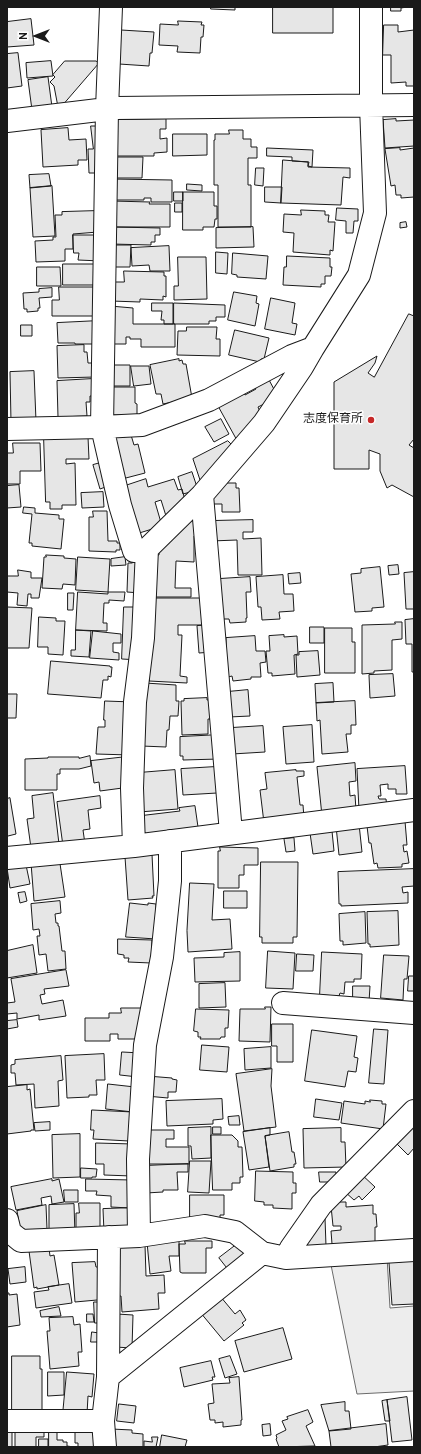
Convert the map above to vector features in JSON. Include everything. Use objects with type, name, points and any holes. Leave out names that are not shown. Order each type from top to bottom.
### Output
[{"type":"street","points":[[111,7],[107,109],[102,427],[120,505],[134,551],[147,549],[202,495],[264,423],[302,367],[359,275],[375,213],[371,105],[371,7]]},
{"type":"street","points":[[7,121],[107,109],[414,105]]},
{"type":"street","points":[[7,429],[102,427],[142,424],[209,400],[292,356],[313,348]]},
{"type":"street","points":[[202,495],[231,833]]},
{"type":"street","points":[[134,846],[132,788],[135,702],[143,638],[147,549]]},
{"type":"street","points":[[7,858],[134,846],[414,810]]},
{"type":"street","points":[[139,1236],[138,1158],[145,1045],[162,957],[170,881],[170,841]]},
{"type":"street","points":[[283,1003],[414,1013]]},
{"type":"street","points":[[286,1258],[291,1248],[321,1205],[414,1111]]},
{"type":"street","points":[[7,1220],[10,1232],[21,1241],[139,1236],[205,1226],[235,1232],[262,1253],[286,1258],[414,1250]]},
{"type":"street","points":[[105,1447],[103,1421],[108,1377],[109,1237]]},
{"type":"street","points":[[108,1377],[262,1253]]},
{"type":"street","points":[[7,1421],[103,1421]]},
{"type":"shaded area","points":[[387,1257],[390,1308],[414,1306],[414,1391],[357,1394],[330,1260]]},
{"type":"building","points":[[211,7],[235,7],[235,10],[211,9]]},
{"type":"building","points":[[273,7],[333,7],[333,33],[273,33]]},
{"type":"building","points":[[391,7],[407,7],[401,8],[401,11],[391,11]]},
{"type":"building","points":[[31,19],[34,45],[7,47],[7,22]]},
{"type":"building","points":[[178,21],[202,22],[201,25],[204,25],[203,37],[201,37],[200,53],[177,52],[178,46],[159,45],[160,24],[178,25]]},
{"type":"building","points":[[384,25],[398,25],[398,32],[414,30],[414,86],[406,86],[406,82],[391,83],[391,55],[383,55]]},
{"type":"building","points":[[121,30],[154,32],[149,66],[119,64]]},
{"type":"building","points":[[18,53],[22,86],[7,88],[7,54]]},
{"type":"building","points":[[51,61],[53,76],[27,78],[26,63]]},
{"type":"building","points":[[65,61],[96,61],[99,63],[61,107],[58,107],[54,86],[50,82],[55,77],[53,75]]},
{"type":"building","points":[[48,77],[52,107],[32,110],[28,80]]},
{"type":"building","points":[[166,119],[166,129],[160,129],[160,139],[167,138],[167,152],[154,153],[154,156],[114,156],[114,120]]},
{"type":"building","points":[[396,119],[396,121],[414,120],[414,146],[385,148],[383,120]]},
{"type":"building","points":[[91,126],[101,126],[103,173],[89,173],[88,149],[93,149]]},
{"type":"building","points":[[68,128],[69,140],[86,139],[87,160],[78,160],[78,165],[43,167],[41,130]]},
{"type":"building","points":[[229,130],[243,130],[243,139],[251,139],[251,147],[257,147],[257,158],[248,158],[248,185],[251,185],[251,227],[218,227],[218,185],[214,185],[214,140],[215,134],[229,134]]},
{"type":"building","points":[[173,134],[207,134],[207,155],[173,156]]},
{"type":"building","points":[[267,148],[313,150],[312,167],[308,166],[309,162],[292,161],[292,157],[267,156]]},
{"type":"building","points":[[400,148],[400,150],[414,148],[414,197],[401,198],[401,195],[396,195],[395,185],[391,186],[385,149]]},
{"type":"building","points":[[113,157],[143,157],[142,178],[113,178]]},
{"type":"building","points":[[283,160],[308,162],[308,167],[350,168],[350,178],[343,177],[341,205],[281,203]]},
{"type":"building","points":[[256,168],[264,168],[263,186],[255,185]]},
{"type":"building","points":[[49,174],[51,186],[30,188],[29,175]]},
{"type":"building","points":[[112,179],[172,180],[172,202],[151,202],[151,198],[144,198],[144,200],[112,200]]},
{"type":"building","points":[[187,184],[202,185],[202,191],[187,190]]},
{"type":"building","points":[[52,186],[55,236],[33,237],[30,188]]},
{"type":"building","points":[[265,187],[282,187],[281,203],[265,202]]},
{"type":"building","points":[[174,192],[183,192],[183,201],[174,201]]},
{"type":"building","points":[[183,192],[214,192],[214,206],[217,206],[217,219],[215,219],[214,227],[203,227],[203,230],[183,230]]},
{"type":"building","points":[[112,201],[170,204],[170,227],[112,227]]},
{"type":"building","points":[[175,203],[182,203],[182,212],[175,212]]},
{"type":"building","points":[[337,208],[358,209],[358,221],[354,221],[353,233],[346,233],[346,221],[336,220]]},
{"type":"building","points":[[301,210],[325,211],[325,215],[329,215],[328,222],[335,222],[333,251],[330,250],[330,255],[293,252],[294,233],[283,232],[284,214],[301,215]]},
{"type":"building","points":[[96,211],[98,232],[73,234],[73,249],[65,249],[65,261],[36,262],[35,241],[53,240],[53,237],[56,237],[55,215],[62,215],[62,212]]},
{"type":"building","points":[[406,222],[407,227],[400,228],[400,223]]},
{"type":"building","points":[[115,227],[160,228],[160,235],[155,235],[155,242],[151,242],[151,245],[111,244]]},
{"type":"building","points":[[253,227],[254,247],[216,248],[216,228]]},
{"type":"building","points":[[73,235],[102,235],[101,261],[78,260],[79,253],[74,253]]},
{"type":"building","points":[[111,245],[131,245],[130,267],[111,267]]},
{"type":"building","points":[[169,246],[170,271],[150,271],[149,265],[132,266],[131,248]]},
{"type":"building","points":[[216,252],[228,253],[227,274],[216,273]]},
{"type":"building","points":[[233,253],[268,256],[266,279],[237,277],[237,275],[232,274]]},
{"type":"building","points":[[287,256],[330,258],[330,267],[332,267],[331,276],[325,276],[325,284],[321,284],[321,287],[283,285],[284,267],[286,267]]},
{"type":"building","points":[[178,257],[206,257],[207,299],[174,300],[174,286],[178,286]]},
{"type":"building","points":[[63,264],[95,264],[95,285],[63,285]]},
{"type":"building","points":[[37,267],[60,267],[61,286],[37,286]]},
{"type":"building","points":[[124,271],[164,272],[164,276],[166,276],[166,297],[163,296],[163,300],[140,299],[140,302],[111,301],[112,282],[124,282]]},
{"type":"building","points":[[59,287],[99,287],[99,316],[52,316],[52,300],[59,300]]},
{"type":"building","points":[[52,288],[52,297],[39,298],[40,308],[38,308],[38,311],[27,312],[27,309],[24,309],[23,293],[39,292],[39,289]]},
{"type":"building","points":[[234,292],[257,296],[256,303],[259,304],[255,326],[228,320]]},
{"type":"building","points":[[271,298],[295,303],[292,323],[297,324],[295,335],[265,329]]},
{"type":"building","points":[[152,303],[173,303],[173,324],[164,324],[164,320],[161,320],[162,311],[152,311]]},
{"type":"building","points":[[174,303],[225,305],[225,317],[216,317],[216,321],[209,321],[209,324],[174,324]]},
{"type":"building","points":[[110,306],[133,308],[133,324],[175,324],[175,347],[141,347],[141,339],[130,339],[130,337],[126,337],[126,344],[112,344]]},
{"type":"building","points":[[409,314],[414,316],[414,439],[409,445],[414,448],[414,497],[392,485],[387,488],[380,471],[380,454],[369,450],[369,469],[334,469],[334,382],[377,356],[375,363],[368,373],[374,377]]},
{"type":"building","points":[[98,321],[98,344],[58,343],[57,323]]},
{"type":"building","points":[[21,325],[32,325],[32,336],[21,336]]},
{"type":"building","points":[[187,327],[217,327],[216,339],[220,339],[220,356],[177,355],[178,331],[186,331]]},
{"type":"building","points":[[235,330],[269,338],[264,359],[261,359],[260,362],[229,355]]},
{"type":"building","points":[[84,345],[84,352],[87,352],[88,363],[95,363],[95,377],[58,378],[57,346]]},
{"type":"building","points":[[179,359],[179,361],[182,360],[183,364],[186,364],[192,398],[163,404],[161,394],[156,394],[150,365]]},
{"type":"building","points":[[106,365],[130,365],[130,386],[106,386]]},
{"type":"building","points":[[131,366],[149,366],[151,384],[134,386]]},
{"type":"building","points":[[34,371],[36,421],[11,422],[10,372]]},
{"type":"building","points":[[268,378],[276,393],[272,400],[258,407],[261,414],[239,444],[218,406],[243,392],[245,395],[256,389],[254,386]]},
{"type":"building","points":[[92,379],[93,396],[90,396],[90,402],[86,402],[87,416],[58,417],[57,381]]},
{"type":"building","points":[[107,387],[135,387],[137,415],[107,415]]},
{"type":"building","points":[[221,419],[229,434],[214,442],[205,427]]},
{"type":"building","points":[[123,435],[124,437],[131,435],[134,445],[138,444],[145,473],[122,479],[107,437]]},
{"type":"building","points":[[44,437],[88,437],[89,459],[66,459],[66,464],[75,463],[76,505],[62,505],[62,509],[50,509],[50,502],[46,502]]},
{"type":"building","points":[[228,441],[234,447],[201,483],[193,459]]},
{"type":"building","points":[[13,443],[40,443],[41,471],[20,471],[20,484],[7,484],[7,453],[13,453]]},
{"type":"building","points":[[104,462],[111,485],[100,489],[93,465]]},
{"type":"building","points":[[192,472],[198,490],[183,494],[178,477]]},
{"type":"building","points":[[146,479],[148,487],[174,479],[178,490],[182,489],[186,504],[166,516],[161,500],[155,502],[162,526],[136,534],[122,487]]},
{"type":"building","points":[[220,483],[236,483],[236,488],[239,488],[240,512],[222,512],[222,504],[211,504]]},
{"type":"building","points":[[19,485],[21,507],[7,508],[7,486]]},
{"type":"building","points":[[103,492],[104,507],[82,508],[81,493]]},
{"type":"building","points":[[24,507],[35,508],[35,513],[59,515],[59,519],[64,519],[61,549],[32,546],[32,543],[29,543],[32,514],[23,513]]},
{"type":"building","points":[[93,511],[107,511],[108,541],[117,541],[117,543],[120,543],[120,550],[116,550],[116,552],[89,551],[89,517],[93,517]]},
{"type":"building","points":[[189,518],[199,518],[199,536],[194,536],[194,562],[176,561],[175,588],[191,588],[191,597],[150,597],[151,555],[159,555],[159,544]]},
{"type":"building","points":[[253,520],[253,532],[243,532],[243,539],[261,538],[262,575],[238,575],[237,540],[211,541],[211,521]]},
{"type":"building","points":[[46,555],[64,556],[64,558],[76,559],[75,585],[63,584],[62,589],[42,588],[44,557],[46,557]]},
{"type":"building","points":[[78,557],[110,559],[108,592],[76,590]]},
{"type":"building","points":[[125,557],[126,565],[111,566],[111,559]]},
{"type":"building","points":[[132,560],[142,560],[141,593],[127,592],[128,563],[132,563]]},
{"type":"building","points":[[398,565],[399,574],[389,575],[388,566]]},
{"type":"building","points":[[380,567],[384,607],[372,608],[372,611],[355,612],[351,574],[361,573],[361,569]]},
{"type":"building","points":[[18,570],[31,572],[31,578],[42,578],[39,598],[31,598],[31,594],[28,594],[27,606],[17,605],[18,593],[7,592],[7,576],[18,576]]},
{"type":"building","points":[[414,572],[414,609],[406,609],[404,573]]},
{"type":"building","points":[[300,573],[301,583],[289,584],[288,574]]},
{"type":"building","points":[[283,575],[284,594],[293,594],[294,611],[279,612],[280,619],[262,620],[261,607],[258,607],[256,577]]},
{"type":"building","points":[[250,577],[251,592],[246,592],[246,622],[230,623],[229,619],[221,619],[219,579]]},
{"type":"building","points":[[78,592],[108,594],[108,592],[125,592],[124,601],[109,600],[109,603],[104,603],[103,623],[107,623],[107,631],[76,630]]},
{"type":"building","points":[[68,593],[74,593],[73,610],[68,610]]},
{"type":"building","points":[[150,598],[206,598],[206,625],[178,625],[178,635],[182,635],[180,676],[187,677],[187,683],[149,681],[150,680],[145,679]]},
{"type":"building","points":[[7,607],[32,608],[29,648],[7,648]]},
{"type":"building","points":[[124,607],[140,607],[139,660],[122,659]]},
{"type":"building","points":[[39,617],[56,618],[56,621],[65,621],[63,655],[48,654],[48,647],[38,647]]},
{"type":"building","points":[[414,619],[414,672],[412,672],[412,644],[406,644],[405,620]]},
{"type":"building","points":[[395,622],[402,622],[402,639],[392,640],[392,670],[374,671],[374,673],[362,674],[362,625],[395,624]]},
{"type":"building","points":[[210,625],[212,652],[199,653],[197,626]]},
{"type":"building","points":[[310,627],[324,627],[324,643],[310,643]]},
{"type":"building","points":[[325,628],[352,628],[352,642],[355,642],[355,673],[325,673]]},
{"type":"building","points":[[76,630],[91,631],[89,657],[71,656],[71,650],[75,650]]},
{"type":"building","points":[[93,631],[121,634],[121,643],[113,643],[113,652],[119,653],[119,660],[90,658]]},
{"type":"building","points":[[284,635],[284,637],[297,636],[298,654],[294,655],[295,674],[272,676],[272,673],[268,673],[266,651],[270,651],[269,636]]},
{"type":"building","points":[[255,636],[256,651],[265,651],[266,662],[260,663],[261,677],[251,677],[251,679],[233,681],[232,676],[228,677],[222,650],[226,650],[226,638]]},
{"type":"building","points":[[318,651],[320,675],[297,677],[296,655],[299,655],[299,652]]},
{"type":"building","points":[[51,661],[112,667],[111,677],[108,676],[108,680],[103,680],[101,698],[48,694]]},
{"type":"building","points":[[393,674],[395,696],[370,698],[369,675]]},
{"type":"building","points":[[145,683],[176,685],[176,701],[179,701],[178,716],[170,716],[166,747],[141,746]]},
{"type":"building","points":[[333,683],[334,702],[316,703],[315,684]]},
{"type":"building","points":[[248,690],[250,716],[229,717],[227,692]]},
{"type":"building","points":[[7,694],[17,694],[16,718],[7,718]]},
{"type":"building","points":[[207,698],[207,700],[213,700],[213,719],[208,719],[208,734],[182,735],[181,701],[184,701],[184,699]]},
{"type":"building","points":[[105,701],[133,702],[130,755],[96,754],[98,727],[105,727]]},
{"type":"building","points":[[355,701],[356,725],[351,725],[351,734],[346,734],[348,752],[322,754],[320,720],[317,721],[316,703]]},
{"type":"building","points":[[312,725],[314,762],[286,764],[283,727]]},
{"type":"building","points":[[263,726],[265,752],[232,754],[231,728]]},
{"type":"building","points":[[218,735],[219,759],[183,760],[183,756],[180,756],[180,737]]},
{"type":"building","points":[[90,756],[91,766],[79,769],[60,769],[60,774],[57,774],[57,790],[25,790],[25,759],[48,757],[79,758]]},
{"type":"building","points":[[126,757],[130,787],[100,791],[99,782],[94,783],[91,761]]},
{"type":"building","points":[[355,763],[356,781],[349,782],[350,796],[355,795],[356,810],[322,816],[317,767]]},
{"type":"building","points":[[405,766],[407,794],[396,794],[396,789],[388,789],[388,784],[380,785],[381,796],[378,796],[379,799],[386,799],[387,808],[359,810],[357,769]]},
{"type":"building","points":[[215,767],[217,793],[183,795],[181,769]]},
{"type":"building","points":[[175,770],[178,809],[139,812],[138,773]]},
{"type":"building","points":[[296,770],[304,771],[304,776],[297,777],[300,805],[303,805],[304,818],[264,823],[260,790],[267,789],[265,773]]},
{"type":"building","points":[[53,793],[59,844],[31,848],[27,819],[34,818],[32,796]]},
{"type":"building","points":[[100,796],[101,808],[88,810],[90,829],[83,830],[85,844],[63,846],[57,802]]},
{"type":"building","points":[[10,798],[16,834],[7,837],[7,799]]},
{"type":"building","points":[[195,806],[198,827],[140,836],[138,816],[180,811],[179,808]]},
{"type":"building","points":[[405,821],[407,845],[403,845],[404,852],[407,851],[409,863],[402,864],[402,867],[378,868],[377,863],[374,864],[367,826]]},
{"type":"building","points":[[359,824],[362,852],[339,855],[336,826]]},
{"type":"building","points":[[332,831],[334,851],[313,854],[310,833]]},
{"type":"building","points":[[294,838],[295,851],[286,852],[284,839]]},
{"type":"building","points":[[220,847],[258,848],[258,865],[244,865],[244,875],[239,875],[239,888],[218,888],[218,851],[220,851]]},
{"type":"building","points":[[152,854],[153,898],[128,900],[125,857]]},
{"type":"building","points":[[59,857],[65,897],[34,901],[31,863]]},
{"type":"building","points":[[261,862],[298,862],[297,937],[293,937],[293,943],[262,943],[262,937],[260,937]]},
{"type":"building","points":[[26,865],[30,884],[10,888],[7,868]]},
{"type":"building","points":[[414,869],[414,886],[402,887],[403,893],[408,892],[408,903],[341,906],[341,904],[339,904],[338,872]]},
{"type":"building","points":[[190,883],[214,884],[212,920],[230,919],[232,949],[188,952],[187,931]]},
{"type":"building","points":[[224,891],[247,891],[247,908],[224,908]]},
{"type":"building","points":[[25,892],[27,901],[20,903],[18,893]]},
{"type":"building","points":[[60,901],[61,913],[55,914],[56,923],[58,923],[59,926],[62,951],[65,951],[66,969],[48,971],[46,954],[39,955],[37,936],[40,936],[39,929],[33,930],[31,904]]},
{"type":"building","points":[[130,903],[148,905],[148,903],[156,904],[156,909],[158,910],[156,939],[126,937]]},
{"type":"building","points":[[398,911],[399,945],[370,947],[370,944],[368,944],[367,912]]},
{"type":"building","points":[[365,912],[366,943],[343,945],[343,941],[340,941],[339,914]]},
{"type":"building","points":[[118,939],[152,940],[151,963],[128,962],[129,958],[124,958],[124,955],[118,954]]},
{"type":"building","points":[[33,945],[37,973],[7,978],[7,951]]},
{"type":"building","points":[[268,951],[295,953],[293,989],[266,988]]},
{"type":"building","points":[[240,952],[240,981],[195,982],[194,958],[224,957],[224,953]]},
{"type":"building","points":[[322,952],[362,954],[361,979],[354,979],[354,982],[345,982],[344,994],[340,993],[339,996],[320,995]]},
{"type":"building","points":[[297,954],[314,955],[313,971],[296,971]]},
{"type":"building","points":[[384,955],[409,956],[407,979],[404,979],[403,1000],[381,998]]},
{"type":"building","points":[[66,970],[69,986],[44,989],[45,994],[40,995],[42,1004],[63,1000],[66,1016],[39,1020],[39,1015],[17,1019],[17,1013],[7,1014],[7,1003],[15,1002],[11,979]]},
{"type":"building","points":[[409,976],[414,976],[414,991],[408,991]]},
{"type":"building","points":[[225,983],[226,1007],[199,1008],[199,984]]},
{"type":"building","points":[[353,986],[370,986],[369,1002],[353,1001]]},
{"type":"building","points":[[265,1007],[271,1007],[270,1042],[239,1041],[240,1009],[265,1009]]},
{"type":"building","points":[[121,1008],[143,1008],[137,1039],[118,1039],[118,1034],[110,1034],[110,1041],[85,1041],[85,1018],[109,1018],[109,1013],[121,1013]]},
{"type":"building","points":[[196,1009],[229,1010],[228,1028],[225,1028],[225,1037],[221,1037],[220,1039],[200,1039],[201,1037],[198,1037],[198,1032],[194,1031]]},
{"type":"building","points":[[17,1020],[18,1027],[7,1029],[7,1021]]},
{"type":"building","points":[[272,1024],[293,1024],[293,1062],[277,1062],[277,1046],[272,1046]]},
{"type":"building","points":[[374,1029],[388,1030],[384,1084],[369,1083]]},
{"type":"building","points":[[312,1030],[357,1036],[354,1057],[358,1058],[356,1072],[348,1071],[345,1087],[305,1081]]},
{"type":"building","points":[[202,1045],[229,1047],[227,1072],[200,1070]]},
{"type":"building","points":[[271,1047],[271,1068],[245,1070],[244,1049]]},
{"type":"building","points":[[122,1052],[141,1053],[138,1077],[120,1075]]},
{"type":"building","points":[[104,1054],[105,1080],[96,1080],[97,1095],[67,1098],[65,1056]]},
{"type":"building","points":[[61,1056],[63,1080],[58,1081],[59,1106],[35,1108],[34,1084],[16,1085],[15,1073],[11,1073],[11,1065],[15,1064],[15,1060]]},
{"type":"building","points":[[272,1069],[271,1086],[276,1127],[244,1131],[236,1074]]},
{"type":"building","points":[[147,1076],[172,1078],[177,1080],[176,1092],[168,1092],[168,1098],[146,1096]]},
{"type":"building","points":[[108,1084],[135,1087],[133,1112],[106,1109]]},
{"type":"building","points":[[27,1085],[27,1090],[30,1089],[34,1130],[7,1134],[7,1087]]},
{"type":"building","points":[[222,1099],[223,1119],[213,1120],[213,1124],[167,1126],[166,1101]]},
{"type":"building","points":[[316,1099],[342,1103],[339,1120],[314,1117]]},
{"type":"building","points":[[370,1100],[382,1101],[382,1104],[386,1104],[383,1129],[341,1123],[344,1101],[365,1104],[365,1101],[370,1102]]},
{"type":"building","points":[[92,1110],[133,1112],[129,1141],[93,1139],[94,1130],[91,1130]]},
{"type":"building","points":[[239,1116],[240,1125],[229,1125],[228,1117]]},
{"type":"building","points":[[414,1119],[414,1148],[408,1155],[393,1140]]},
{"type":"building","points":[[50,1122],[50,1130],[35,1131],[34,1123]]},
{"type":"building","points":[[211,1127],[211,1158],[192,1159],[191,1146],[188,1146],[188,1128]]},
{"type":"building","points":[[213,1127],[221,1127],[221,1134],[213,1134]]},
{"type":"building","points":[[270,1128],[270,1135],[265,1136],[269,1167],[249,1170],[243,1132]]},
{"type":"building","points":[[341,1128],[341,1142],[345,1142],[346,1167],[304,1168],[303,1129]]},
{"type":"building","points":[[143,1130],[174,1130],[174,1139],[166,1139],[166,1147],[189,1147],[189,1164],[143,1164]]},
{"type":"building","points":[[289,1132],[292,1152],[294,1152],[296,1164],[294,1164],[294,1167],[270,1171],[265,1136]]},
{"type":"building","points":[[80,1134],[80,1177],[53,1178],[52,1135]]},
{"type":"building","points":[[211,1135],[232,1135],[238,1141],[238,1147],[242,1147],[243,1177],[240,1177],[240,1183],[232,1183],[232,1190],[213,1190]]},
{"type":"building","points":[[96,1143],[133,1144],[132,1176],[104,1175],[104,1164],[96,1164]]},
{"type":"building","points":[[190,1161],[211,1161],[209,1193],[188,1192]]},
{"type":"building","points":[[188,1164],[188,1172],[177,1172],[178,1190],[163,1190],[163,1192],[146,1193],[143,1166]]},
{"type":"building","points":[[81,1168],[97,1169],[96,1177],[81,1178]]},
{"type":"building","points":[[256,1171],[293,1172],[293,1183],[296,1183],[296,1193],[292,1193],[292,1209],[273,1208],[273,1205],[264,1205],[264,1202],[255,1201]]},
{"type":"building","points":[[319,1172],[336,1172],[336,1182],[320,1182]]},
{"type":"building","points":[[360,1173],[375,1187],[362,1200],[359,1196],[354,1200],[344,1191]]},
{"type":"building","points":[[52,1179],[52,1181],[59,1179],[64,1202],[52,1204],[51,1196],[41,1198],[42,1205],[16,1210],[11,1187]]},
{"type":"building","points":[[86,1179],[132,1180],[130,1208],[111,1207],[111,1196],[96,1195],[97,1191],[86,1191]]},
{"type":"building","points":[[64,1190],[78,1190],[78,1202],[65,1202]]},
{"type":"building","points":[[190,1195],[224,1195],[224,1215],[220,1215],[220,1221],[190,1221]]},
{"type":"building","points":[[333,1202],[346,1202],[346,1207],[373,1205],[373,1214],[376,1214],[377,1227],[375,1227],[375,1242],[332,1244],[331,1231],[341,1230],[341,1226],[333,1226],[331,1206]]},
{"type":"building","points":[[79,1203],[100,1203],[100,1234],[76,1235],[76,1213],[79,1213]]},
{"type":"building","points":[[74,1204],[75,1235],[49,1235],[49,1205]]},
{"type":"building","points":[[46,1205],[47,1229],[21,1234],[17,1211]]},
{"type":"building","points":[[132,1208],[133,1231],[104,1232],[103,1209]]},
{"type":"building","points":[[325,1218],[326,1246],[298,1247]]},
{"type":"building","points":[[179,1240],[179,1256],[169,1256],[171,1271],[150,1274],[147,1242]]},
{"type":"building","points":[[185,1241],[212,1241],[212,1248],[206,1248],[206,1273],[180,1272],[179,1244],[185,1244]]},
{"type":"building","points":[[240,1242],[253,1254],[230,1272],[219,1258]]},
{"type":"building","points":[[145,1245],[146,1276],[164,1275],[165,1293],[158,1293],[159,1309],[122,1312],[121,1296],[118,1296],[118,1247]]},
{"type":"building","points":[[49,1248],[50,1256],[54,1255],[59,1285],[37,1289],[37,1287],[34,1288],[29,1251]]},
{"type":"building","points":[[414,1261],[414,1304],[392,1305],[389,1263]]},
{"type":"building","points":[[95,1262],[96,1267],[99,1267],[108,1299],[75,1302],[72,1263]]},
{"type":"building","points":[[25,1267],[26,1282],[10,1284],[8,1269]]},
{"type":"building","points":[[69,1284],[72,1303],[36,1308],[34,1292],[49,1290],[48,1287]]},
{"type":"building","points":[[7,1293],[9,1293],[9,1295],[17,1294],[20,1325],[7,1327]]},
{"type":"building","points":[[220,1296],[235,1314],[240,1310],[246,1320],[242,1323],[244,1325],[224,1341],[200,1312]]},
{"type":"building","points":[[94,1302],[107,1302],[108,1323],[95,1323]]},
{"type":"building","points":[[59,1307],[61,1316],[41,1317],[40,1311]]},
{"type":"building","points":[[87,1314],[93,1314],[94,1322],[87,1322]]},
{"type":"building","points":[[117,1314],[133,1315],[132,1348],[115,1347]]},
{"type":"building","points":[[73,1317],[74,1325],[80,1324],[82,1352],[78,1352],[79,1366],[50,1369],[47,1331],[50,1331],[49,1318]]},
{"type":"building","points":[[283,1328],[292,1359],[244,1372],[235,1341]]},
{"type":"building","points":[[92,1332],[99,1333],[99,1342],[91,1342]]},
{"type":"building","points":[[12,1356],[40,1356],[40,1369],[42,1369],[42,1413],[12,1416]]},
{"type":"building","points":[[230,1356],[237,1374],[225,1378],[219,1359]]},
{"type":"building","points":[[211,1361],[215,1377],[212,1377],[213,1380],[184,1387],[180,1368]]},
{"type":"building","points":[[48,1372],[64,1372],[64,1395],[48,1396]]},
{"type":"building","points":[[67,1372],[94,1374],[92,1397],[88,1396],[87,1414],[63,1414]]},
{"type":"building","points":[[239,1377],[242,1420],[241,1425],[223,1427],[223,1422],[215,1423],[215,1420],[210,1420],[208,1404],[214,1403],[212,1384],[230,1383],[229,1378]]},
{"type":"building","points":[[407,1397],[412,1440],[392,1442],[387,1400]]},
{"type":"building","points":[[387,1400],[390,1421],[385,1421],[382,1401]]},
{"type":"building","points":[[345,1402],[345,1411],[349,1411],[351,1429],[329,1431],[321,1405]]},
{"type":"building","points":[[119,1404],[136,1406],[134,1423],[117,1421]]},
{"type":"building","points":[[308,1410],[313,1422],[306,1426],[315,1446],[279,1447],[276,1435],[286,1430],[282,1421],[288,1419],[287,1417]]},
{"type":"building","points":[[270,1424],[271,1435],[263,1436],[262,1425]]},
{"type":"building","points":[[386,1424],[388,1445],[374,1447],[331,1447],[329,1431]]},
{"type":"building","points":[[44,1426],[44,1437],[36,1437],[36,1447],[15,1447],[15,1427]]},
{"type":"building","points":[[49,1426],[57,1426],[57,1440],[63,1440],[63,1442],[67,1442],[67,1446],[74,1447],[49,1447]]},
{"type":"building","points":[[96,1426],[96,1447],[78,1447],[78,1443],[75,1443],[75,1427]]},
{"type":"building","points":[[7,1429],[12,1429],[12,1447],[7,1447]]},
{"type":"building","points":[[111,1429],[132,1430],[132,1433],[143,1434],[143,1447],[111,1447]]},
{"type":"building","points":[[162,1435],[187,1440],[185,1447],[160,1447]]},
{"type":"building","points":[[152,1437],[158,1437],[156,1447],[144,1447],[144,1441],[152,1442]]},
{"type":"building","points":[[39,1439],[48,1439],[48,1447],[39,1447]]},
{"type":"place","name":"志度保育所","points":[[371,420]]}]
